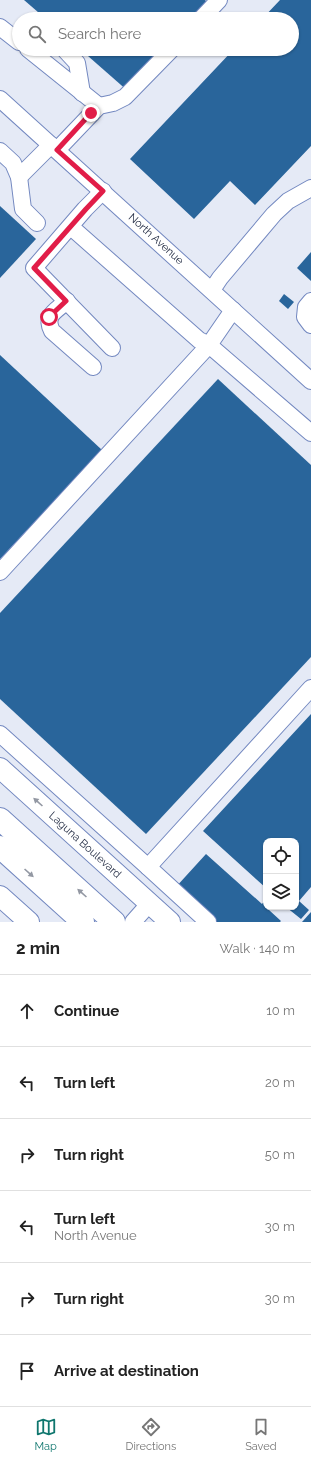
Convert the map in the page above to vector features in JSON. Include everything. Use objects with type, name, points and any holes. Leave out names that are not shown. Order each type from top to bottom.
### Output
[{"type":"highway","points":[[0,819],[113,921]]},
{"type":"highway","points":[[0,847],[83,922]]},
{"type":"main road","name":"Laguna Boulevard","points":[[0,768],[170,922]]},
{"type":"main road","points":[[0,896],[29,922]]},
{"type":"street","points":[[208,12],[219,0]]},
{"type":"street","points":[[0,27],[12,36]]},
{"type":"street","points":[[37,56],[99,106]]},
{"type":"street","points":[[71,56],[78,63],[82,92]]},
{"type":"street","points":[[19,177],[54,148],[99,106],[113,103],[125,97],[165,56]]},
{"type":"street","name":"North Avenue","points":[[0,99],[311,380]]},
{"type":"street","points":[[0,151],[13,163],[19,177],[23,209],[37,223]]},
{"type":"street","points":[[212,290],[220,278],[274,214],[288,201],[311,188]]},
{"type":"street","points":[[103,191],[70,226],[34,268],[112,348]]},
{"type":"street","points":[[70,226],[199,340],[209,345],[311,433]]},
{"type":"street","points":[[66,301],[49,317],[48,323],[52,331],[92,366]]},
{"type":"street","points":[[311,301],[306,307],[305,317],[311,325]]},
{"type":"street","points":[[0,572],[209,345],[233,310]]},
{"type":"street","points":[[148,867],[311,688]]},
{"type":"street","points":[[0,734],[208,922]]},
{"type":"street","points":[[133,922],[149,904]]},
{"type":"building","points":[[24,0],[205,0],[207,2],[199,12],[38,12]]},
{"type":"building","points":[[280,0],[311,0],[311,146],[255,205],[230,181],[194,219],[130,159],[227,56],[299,56],[299,12],[269,12]]},
{"type":"building","points":[[88,56],[160,56],[129,92]]},
{"type":"building","points":[[0,206],[36,239],[0,278]]},
{"type":"building","points":[[311,252],[311,281],[297,268]]},
{"type":"building","points":[[284,294],[294,302],[288,309],[279,301]]},
{"type":"building","points":[[0,355],[102,450],[0,559]]},
{"type":"building","points":[[218,379],[311,465],[311,657],[146,834],[0,699],[0,613]]},
{"type":"building","points":[[311,714],[311,887],[299,901],[299,838],[263,838],[263,885],[203,831]]},
{"type":"building","points":[[206,854],[262,904],[263,903],[263,910],[269,910],[281,921],[213,922],[175,888]]},
{"type":"building","points":[[299,901],[309,910],[301,919],[290,910],[299,910]]},
{"type":"building","points":[[311,912],[311,922],[302,922]]},
{"type":"route","points":[[49,317],[66,301],[34,268],[103,191],[57,150],[91,113]]}]
